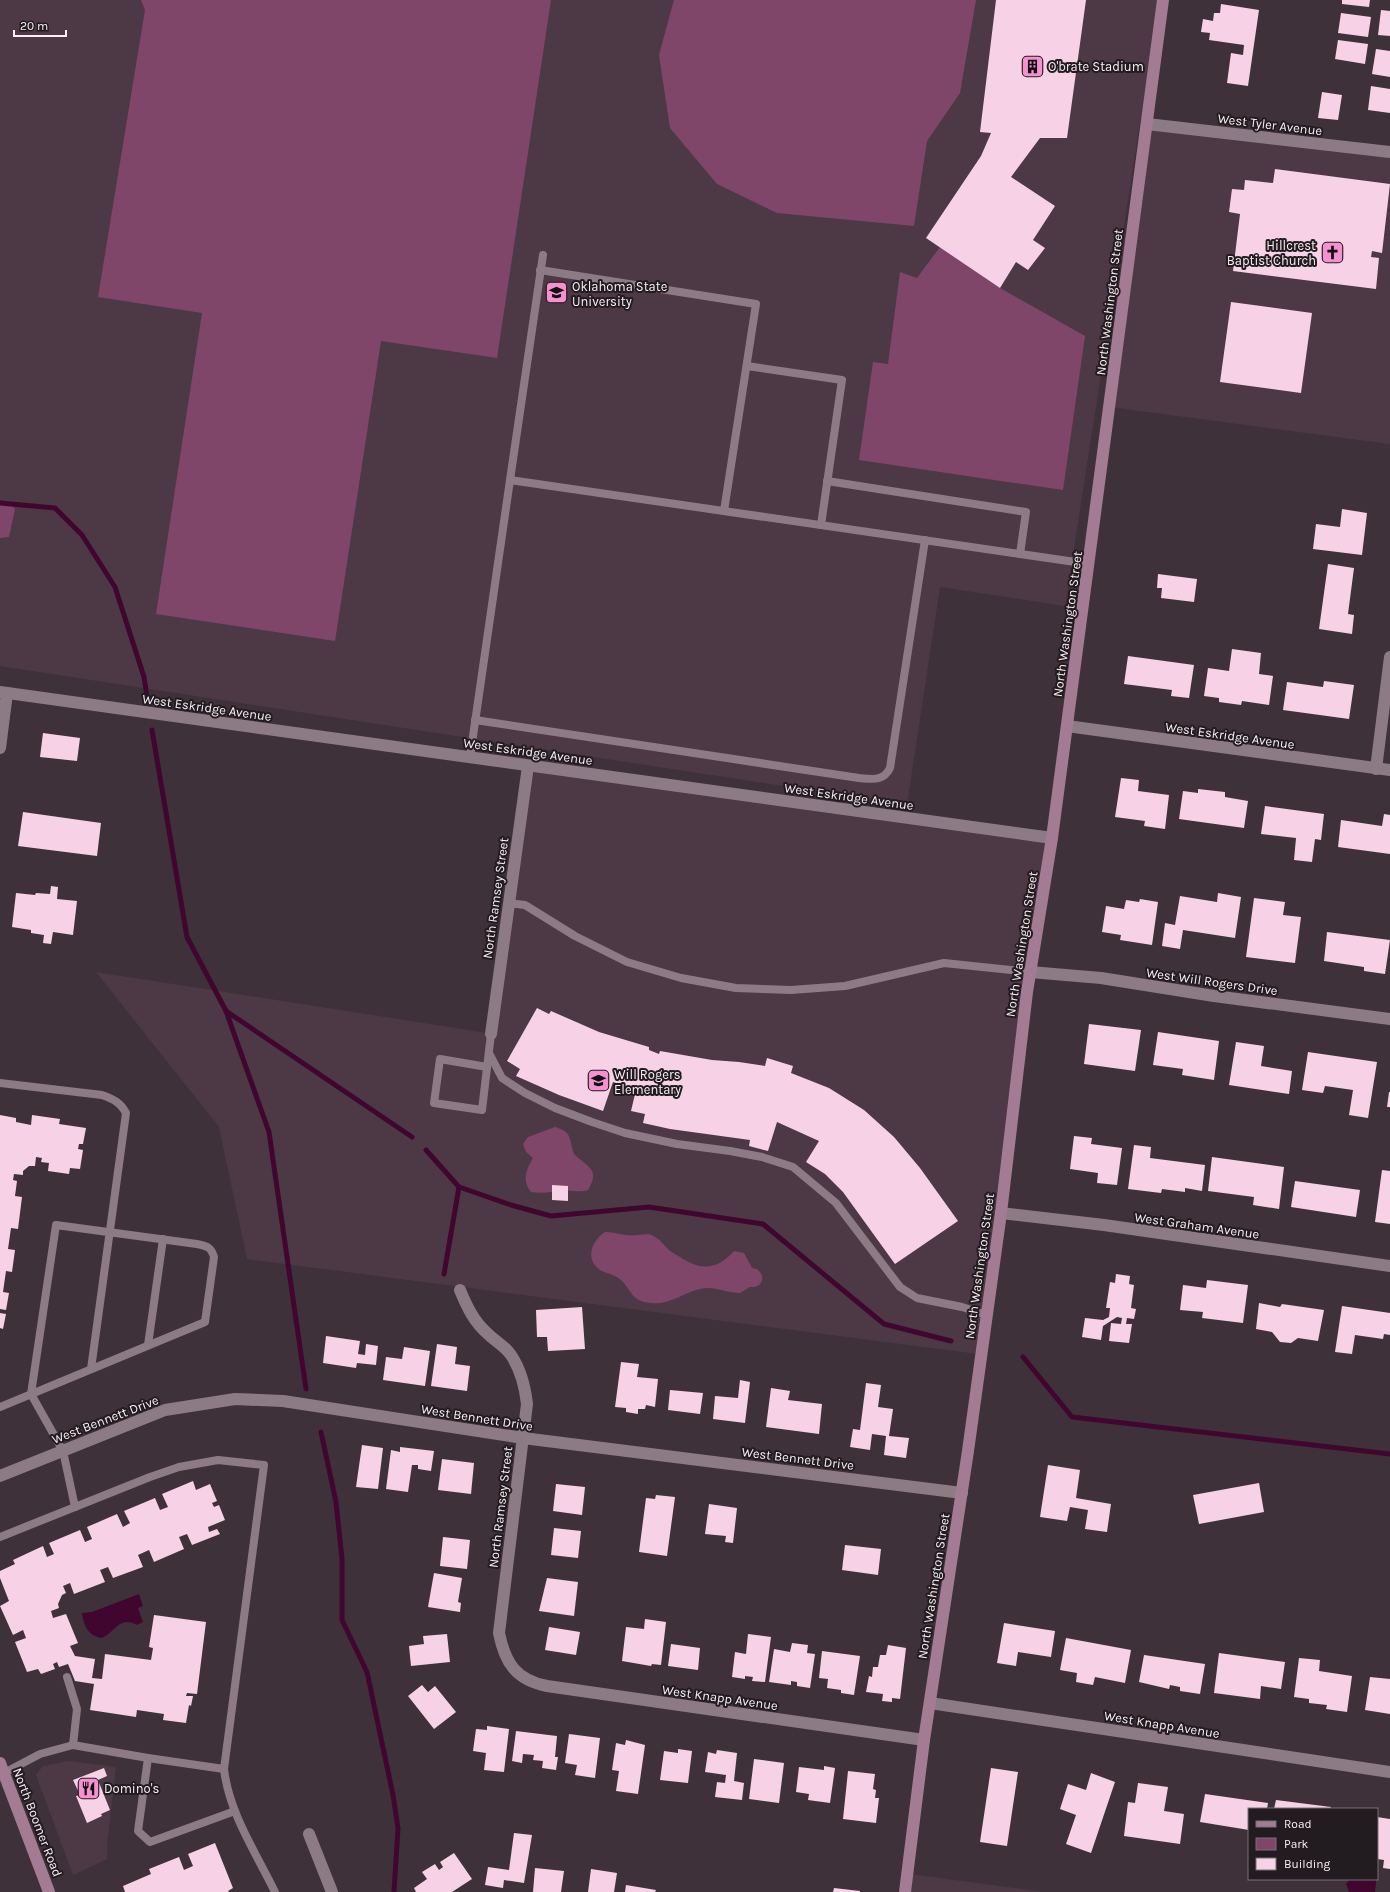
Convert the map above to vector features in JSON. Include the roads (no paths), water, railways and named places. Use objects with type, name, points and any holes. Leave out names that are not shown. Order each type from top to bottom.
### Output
[{"type":"main road","name":"North Washington Street","points":[[905,1892],[924,1740],[962,1493],[1001,1213],[1030,972],[1052,838],[1163,0]]},
{"type":"main road","name":"North Boomer Road","points":[[1,1771],[49,1892]]},
{"type":"street","name":"West Tyler Avenue","points":[[1146,124],[1390,152]]},
{"type":"street","points":[[1376,769],[1390,657]]},
{"type":"street","name":"West Eskridge Avenue","points":[[4,693],[1052,838]]},
{"type":"street","points":[[0,748],[4,693]]},
{"type":"street","name":"West Eskridge Avenue","points":[[1067,726],[1390,770]]},
{"type":"street","name":"North Ramsey Street","points":[[491,1034],[528,766]]},
{"type":"street","name":"West Will Rogers Drive","points":[[1030,972],[1101,978],[1214,996],[1390,1019]]},
{"type":"street","name":"West Graham Avenue","points":[[1001,1213],[1104,1225],[1390,1266]]},
{"type":"street","name":"North Ramsey Street","points":[[460,1290],[468,1309],[476,1322],[510,1354],[518,1368],[524,1385],[527,1404],[499,1633],[505,1656],[510,1666],[516,1672]]},
{"type":"street","name":"West Bennett Drive","points":[[0,1476],[165,1410],[235,1399],[290,1402],[523,1438],[962,1493]]},
{"type":"street","name":"West Knapp Avenue","points":[[516,1672],[536,1684],[924,1740]]},
{"type":"street","name":"West Knapp Avenue","points":[[930,1703],[1390,1772]]},
{"type":"street","points":[[309,1834],[332,1892]]},
{"type":"lane","points":[[470,757],[543,255]]},
{"type":"lane","points":[[540,270],[756,304],[724,511]]},
{"type":"lane","points":[[747,366],[842,380],[821,525]]},
{"type":"lane","points":[[510,480],[1089,564]]},
{"type":"lane","points":[[827,481],[1026,512],[1020,554]]},
{"type":"lane","points":[[475,720],[859,778],[881,779],[887,774],[890,768],[925,540]]},
{"type":"lane","points":[[508,903],[525,905],[575,936],[627,962],[681,978],[736,988],[790,990],[845,986],[944,963],[1030,972]]},
{"type":"lane","points":[[487,1067],[440,1059],[434,1103],[482,1110],[491,1034]]},
{"type":"lane","points":[[489,1053],[502,1078],[525,1093],[555,1108],[592,1122],[625,1133],[677,1144],[762,1157],[793,1167],[836,1203],[900,1287],[917,1298],[962,1307],[987,1315]]},
{"type":"lane","points":[[0,1083],[112,1098],[121,1104],[126,1113],[91,1369]]},
{"type":"lane","points":[[0,1407],[31,1394],[91,1369],[148,1345],[205,1322],[214,1257],[212,1251],[207,1246],[56,1225],[31,1394],[63,1451],[75,1507]]},
{"type":"lane","points":[[148,1345],[163,1239]]},
{"type":"lane","points":[[0,1537],[150,1477],[179,1467],[218,1460],[264,1465],[224,1769],[228,1795],[275,1892]]},
{"type":"lane","points":[[67,1677],[77,1709],[72,1745]]},
{"type":"lane","points":[[1,1771],[40,1754],[72,1745],[224,1769]]},
{"type":"lane","points":[[148,1758],[138,1831],[150,1842],[235,1810]]},
{"type":"waterway","points":[[0,503],[55,508],[82,535],[115,587],[144,677],[147,697]]},
{"type":"waterway","points":[[152,730],[187,937],[226,1011],[269,1132],[306,1389]]},
{"type":"waterway","points":[[226,1011],[412,1137]]},
{"type":"waterway","points":[[426,1150],[459,1187],[444,1274]]},
{"type":"waterway","points":[[459,1187],[511,1205],[551,1216],[649,1207],[763,1224],[884,1324],[951,1341]]},
{"type":"waterway","points":[[1023,1357],[1072,1417],[1390,1454]]},
{"type":"waterway","points":[[321,1432],[336,1502],[342,1559],[342,1620],[367,1672],[393,1795],[398,1828],[394,1892]]},
{"type":"place","name":"O'brate Stadium","points":[[1032,66]]},
{"type":"place","name":"Hillcrest Baptist Church","points":[[1332,252]]},
{"type":"place","name":"Oklahoma State University","points":[[557,293]]},
{"type":"place","name":"Will Rogers Elementary","points":[[599,1081]]},
{"type":"place","name":"Domino's","points":[[89,1788]]}]
